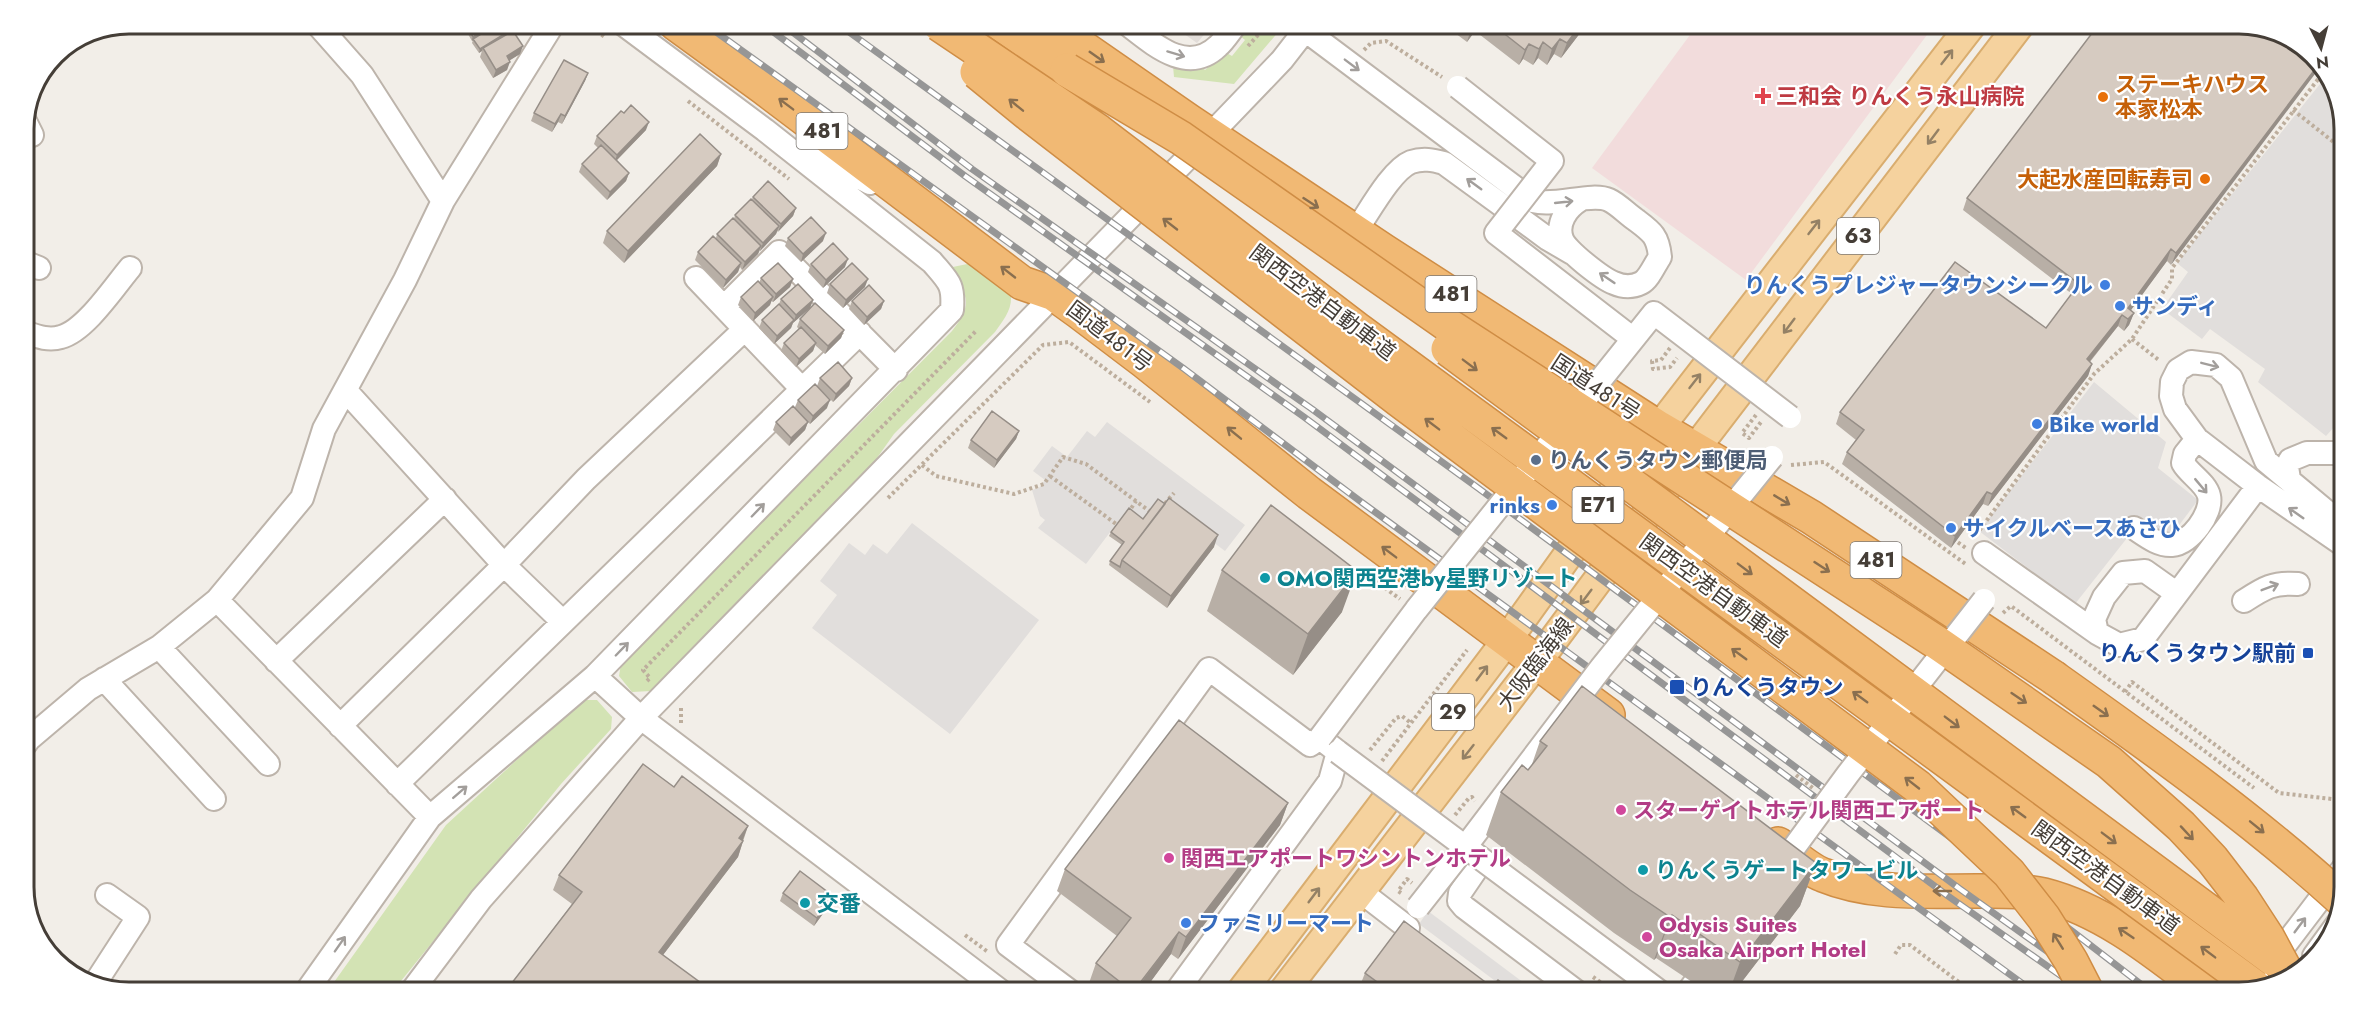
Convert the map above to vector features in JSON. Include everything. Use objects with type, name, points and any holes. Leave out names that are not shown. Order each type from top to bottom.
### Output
[{"type":"highway","name":"国道481号","points":[[690,35],[1022,282],[1054,294],[1145,362],[1309,493],[1537,662]]},
{"type":"highway","points":[[940,35],[987,80],[1198,246],[1571,530],[1918,787],[2009,873],[2044,918],[2082,982]]},
{"type":"highway","name":"関西空港自動車道","points":[[955,35],[1098,131],[1357,329],[2245,982]]},
{"type":"highway","name":"関西空港自動車道","points":[[1017,35],[2287,969]]},
{"type":"highway","name":"国道481号","points":[[1065,35],[1355,232],[1659,428],[1696,448]]},
{"type":"highway","points":[[1067,70],[1181,138],[1448,325],[1929,638],[2109,762],[2181,826],[2212,860],[2268,938],[2285,970]]},
{"type":"highway","name":"481","points":[[1696,448],[1811,517],[2053,677],[2212,791],[2334,893]]},
{"type":"highway","name":"481","points":[[1537,662],[1628,730]]},
{"type":"highway","points":[[1750,823],[1821,875],[1870,889],[2000,891],[2041,895],[2076,905],[2121,930],[2193,982]]},
{"type":"main road","name":"63","points":[[1659,428],[1963,35]]},
{"type":"main road","name":"63","points":[[1696,448],[2012,35]]},
{"type":"main road","name":"大阪臨海線","points":[[1249,982],[1507,640],[1659,428]]},
{"type":"main road","name":"大阪臨海線","points":[[1291,982],[1537,662],[1696,448]]},
{"type":"street","points":[[327,35],[362,75],[443,201]]},
{"type":"street","points":[[35,734],[88,688],[159,647],[218,600],[302,498],[324,429],[405,280],[443,201],[546,35]]},
{"type":"street","points":[[313,982],[430,818],[595,676],[896,370],[952,310],[953,291],[947,279],[932,262],[765,130],[638,35]]},
{"type":"street","points":[[1142,35],[1176,57],[1197,58],[1217,48],[1227,35]]},
{"type":"street","points":[[419,982],[481,899],[641,718],[1210,135],[1282,60],[1301,35]]},
{"type":"street","points":[[1316,35],[1350,64],[1533,201],[1545,204],[1608,200],[1652,231],[1659,243],[1660,257],[1643,282],[1628,287],[1613,283],[1444,163],[1427,159],[1410,162],[1398,171],[1355,232]]},
{"type":"street","points":[[1458,87],[1552,161],[1496,233],[1632,338]]},
{"type":"street","points":[[765,130],[785,137],[877,187],[923,208]]},
{"type":"street","points":[[1574,254],[1562,240],[1561,227],[1564,213],[1580,200]]},
{"type":"street","points":[[724,307],[779,252],[896,370]]},
{"type":"street","points":[[35,336],[44,339],[62,337],[79,328],[130,268]]},
{"type":"street","points":[[696,278],[802,389]]},
{"type":"street","points":[[1058,982],[1008,945],[1209,669],[1310,745],[1320,738],[1416,610],[1654,313],[1774,411]]},
{"type":"street","points":[[340,726],[504,564],[586,479],[745,329]]},
{"type":"street","points":[[397,783],[860,333]]},
{"type":"street","points":[[2334,518],[2266,461],[2231,378],[2216,365],[2191,362],[2178,370],[2172,382],[2171,396],[2175,409],[2197,439],[2258,486],[2334,538]]},
{"type":"street","points":[[346,391],[504,564],[562,622]]},
{"type":"street","points":[[2134,528],[2157,543],[2172,545],[2184,541],[2196,529],[2208,510],[2209,496],[2182,463],[2197,439]]},
{"type":"street","points":[[2289,479],[2287,467],[2290,460],[2307,453],[2334,453]]},
{"type":"street","points":[[1418,907],[1600,668],[1772,457]]},
{"type":"street","points":[[1973,556],[2119,645],[2143,639],[2258,486]]},
{"type":"street","points":[[276,661],[445,499]]},
{"type":"street","points":[[2097,633],[2094,619],[2104,597],[2123,573],[2145,571],[2176,593]]},
{"type":"street","points":[[2244,600],[2265,588],[2280,583],[2298,584]]},
{"type":"street","points":[[218,600],[430,818]]},
{"type":"street","points":[[1764,890],[1848,774],[1984,600]]},
{"type":"street","points":[[159,647],[268,764]]},
{"type":"street","points":[[595,676],[641,718],[989,982]]},
{"type":"street","points":[[104,680],[214,799]]},
{"type":"street","points":[[1320,738],[1647,982]]},
{"type":"street","points":[[1183,982],[1330,781],[1338,752]]},
{"type":"street","points":[[1475,872],[1460,893],[1459,901],[1564,982]]},
{"type":"street","points":[[2261,978],[2334,881]]},
{"type":"street","points":[[1360,891],[1408,928]]},
{"type":"street","points":[[100,976],[138,917],[107,894]]},
{"type":"street","points":[[1695,982],[1723,945]]},
{"type":"path","points":[[602,35],[615,45]]},
{"type":"path","points":[[1350,64],[1371,43],[1386,41],[1458,87]]},
{"type":"path","points":[[1973,556],[2094,374],[2132,339],[2172,279],[2172,268],[2292,109],[2318,78]]},
{"type":"path","points":[[687,101],[793,181]]},
{"type":"path","points":[[2292,109],[2334,142]]},
{"type":"path","points":[[645,684],[650,678],[643,670],[977,330]]},
{"type":"path","points":[[1677,358],[1670,367],[1653,369],[1652,361],[1661,360],[1681,333]]},
{"type":"path","points":[[2132,339],[2165,365]]},
{"type":"path","points":[[881,505],[1043,345],[1069,342],[1151,403]]},
{"type":"path","points":[[1774,411],[1749,438],[1742,433],[1774,411]]},
{"type":"path","points":[[922,465],[936,476],[1014,494],[1044,484],[1063,457],[1086,464],[1156,516],[1174,493]]},
{"type":"path","points":[[1772,457],[1789,465],[1824,462],[1936,544],[1973,556]]},
{"type":"path","points":[[1050,476],[1126,531]]},
{"type":"path","points":[[1118,525],[1136,501]]},
{"type":"path","points":[[1945,533],[1973,556]]},
{"type":"path","points":[[1936,544],[1941,539]]},
{"type":"path","points":[[1371,578],[1416,610]]},
{"type":"path","points":[[1984,600],[2004,614],[2011,606],[2254,788]]},
{"type":"path","points":[[1376,770],[1469,646]]},
{"type":"path","points":[[2125,692],[2132,682],[2279,793],[2334,799]]},
{"type":"path","points":[[682,728],[679,709],[687,701]]},
{"type":"path","points":[[1368,754],[1396,718],[1402,716],[1411,723]]},
{"type":"path","points":[[1459,811],[1468,798]]},
{"type":"path","points":[[963,933],[991,955]]},
{"type":"path","points":[[1895,954],[1901,945],[1910,945],[1959,982]]},
{"type":"shaded area","points":[[1186,35],[1204,35],[1197,43]]},
{"type":"shaded area","name":"三和会 りんくう永山病院","points":[[1690,35],[1927,35],[1746,280],[1592,168]]},
{"type":"shaded area","points":[[2322,82],[2333,111],[2334,123],[2334,427],[2326,436],[2258,382],[2265,369],[2210,329],[2202,339],[2162,309],[2188,272],[2177,263]]},
{"type":"shaded area","points":[[2094,382],[2166,442],[2158,468],[2198,500],[2171,536],[2142,519],[2075,604],[1979,531]]},
{"type":"shaded area","points":[[1107,422],[1245,525],[1225,551],[1157,500],[1141,522],[1126,511],[1086,564],[1038,528],[1045,520],[1040,516],[1032,490],[1039,488],[1045,480],[1033,471],[1052,446],[1067,457],[1087,431],[1095,437]]},
{"type":"shaded area","points":[[912,523],[1039,620],[950,734],[812,628],[837,595],[820,581],[849,543],[865,555],[873,544],[887,554]]},
{"type":"shaded area","points":[[1428,911],[1523,982],[1497,982],[1419,924]]},
{"type":"green space","points":[[1239,35],[1276,35],[1234,84],[1174,77],[1173,66],[1184,70],[1201,66],[1205,70],[1225,52],[1232,56],[1245,40]]},
{"type":"green space","points":[[972,263],[1011,295],[1008,311],[995,332],[894,434],[872,465],[651,691],[632,692],[619,676],[621,664],[952,331],[963,313],[966,299],[960,285],[948,268]]},
{"type":"green space","points":[[582,700],[597,700],[612,717],[611,729],[561,784],[400,982],[334,982],[446,825]]},
{"type":"building","points":[[479,35],[503,35],[480,49],[473,39]]},
{"type":"building","points":[[506,35],[516,35],[523,46],[507,56],[510,62],[496,70],[483,48]]},
{"type":"building","points":[[1506,35],[1573,35],[1567,43],[1560,39],[1552,49],[1543,42],[1539,49],[1529,44],[1525,50]]},
{"type":"building","name":"りんくうプレジャータウンシークル","points":[[2091,35],[2258,36],[2291,50],[2291,78],[2308,78],[2176,253],[2171,249],[2128,308],[2134,313],[2128,319],[2122,315],[2087,359],[2092,364],[1992,494],[1987,492],[1955,536],[1847,452],[1864,430],[1840,412],[1955,262],[2046,328],[2079,284],[1967,198]]},
{"type":"building","points":[[564,60],[588,73],[565,116],[561,114],[555,124],[534,113]]},
{"type":"building","points":[[631,105],[649,122],[617,155],[597,136],[621,111],[624,113]]},
{"type":"building","points":[[700,134],[721,154],[628,251],[607,231]]},
{"type":"building","points":[[601,145],[629,173],[610,192],[582,164]]},
{"type":"building","points":[[768,181],[796,208],[781,224],[753,197]]},
{"type":"building","points":[[751,199],[779,226],[763,243],[735,215]]},
{"type":"building","points":[[811,217],[826,233],[803,254],[788,238]]},
{"type":"building","points":[[733,218],[761,246],[745,262],[717,234]]},
{"type":"building","points":[[713,236],[741,263],[726,280],[698,252]]},
{"type":"building","points":[[833,243],[848,259],[826,280],[811,264]]},
{"type":"building","points":[[778,263],[793,279],[776,294],[761,278]]},
{"type":"building","points":[[852,263],[868,279],[846,300],[830,284]]},
{"type":"building","points":[[758,281],[773,297],[755,313],[741,297]]},
{"type":"building","points":[[798,284],[813,300],[796,315],[781,299]]},
{"type":"building","points":[[869,285],[884,301],[867,317],[852,301]]},
{"type":"building","points":[[815,303],[844,330],[828,346],[800,319]]},
{"type":"building","points":[[779,304],[794,320],[777,336],[762,320]]},
{"type":"building","points":[[801,327],[816,343],[799,359],[784,343]]},
{"type":"building","points":[[838,362],[852,378],[836,394],[820,378]]},
{"type":"building","points":[[815,384],[830,400],[813,416],[798,400]]},
{"type":"building","points":[[793,406],[808,422],[791,438],[776,422]]},
{"type":"building","points":[[992,411],[1019,431],[997,460],[971,440]]},
{"type":"building","points":[[1169,498],[1218,535],[1171,596],[1122,560]]},
{"type":"building","points":[[1158,499],[1165,504],[1122,560],[1120,567],[1110,561],[1124,542],[1111,532],[1129,508],[1143,519]]},
{"type":"building","points":[[1271,505],[1357,571],[1308,634],[1222,570]]},
{"type":"building","name":"りんくうゲートタワービル","points":[[1582,686],[1816,863],[1740,962],[1672,915],[1670,917],[1630,890],[1501,792],[1522,765],[1528,770],[1547,746],[1540,741]]},
{"type":"building","name":"関西エアポートワシントンホテル","points":[[1179,720],[1288,803],[1186,937],[1179,932],[1141,982],[1120,982],[1096,963],[1131,918],[1065,869]]},
{"type":"building","points":[[643,764],[674,787],[682,776],[748,826],[739,838],[743,841],[659,952],[700,982],[513,982],[582,892],[559,875]]},
{"type":"building","name":"交番","points":[[800,871],[833,896],[817,918],[783,893]]},
{"type":"building","points":[[1404,921],[1485,982],[1377,982],[1365,973]]},
{"type":"railway","points":[[720,35],[1183,368],[1360,501],[2020,982]]},
{"type":"railway","points":[[778,35],[965,176],[1304,417],[1948,896],[2070,982]]},
{"type":"railway","points":[[796,35],[972,169],[1312,409],[1960,889],[2090,982]]},
{"type":"railway","points":[[853,35],[1478,488],[1962,846],[2138,982]]},
{"type":"place","name":"三和会 りんくう永山病院","points":[[1763,96]]},
{"type":"place","name":"ステーキハウス 本家松本","points":[[2103,97]]},
{"type":"place","name":"大起水産回転寿司","points":[[2205,179]]},
{"type":"place","name":"りんくうプレジャータウンシークル","points":[[2105,285]]},
{"type":"place","name":"サンディ","points":[[2120,306]]},
{"type":"place","name":"Bike world","points":[[2037,424]]},
{"type":"place","name":"りんくうタウン郵便局","points":[[1536,460]]},
{"type":"place","name":"rinks","points":[[1552,505]]},
{"type":"place","name":"サイクルベースあさひ","points":[[1951,528]]},
{"type":"place","name":"OMO関西空港by星野リゾート","points":[[1265,578]]},
{"type":"place","name":"りんくうタウン駅前","points":[[2308,653]]},
{"type":"place","name":"りんくうタウン","points":[[1677,687]]},
{"type":"place","name":"スターゲイトホテル関西エアポート","points":[[1621,810]]},
{"type":"place","name":"関西エアポートワシントンホテル","points":[[1169,858]]},
{"type":"place","name":"りんくうゲートタワービル","points":[[1643,870]]},
{"type":"place","name":"交番","points":[[805,903]]},
{"type":"place","name":"ファミリーマート","points":[[1186,923]]},
{"type":"place","name":"Odysis Suites Osaka Airport Hotel","points":[[1647,937]]}]
